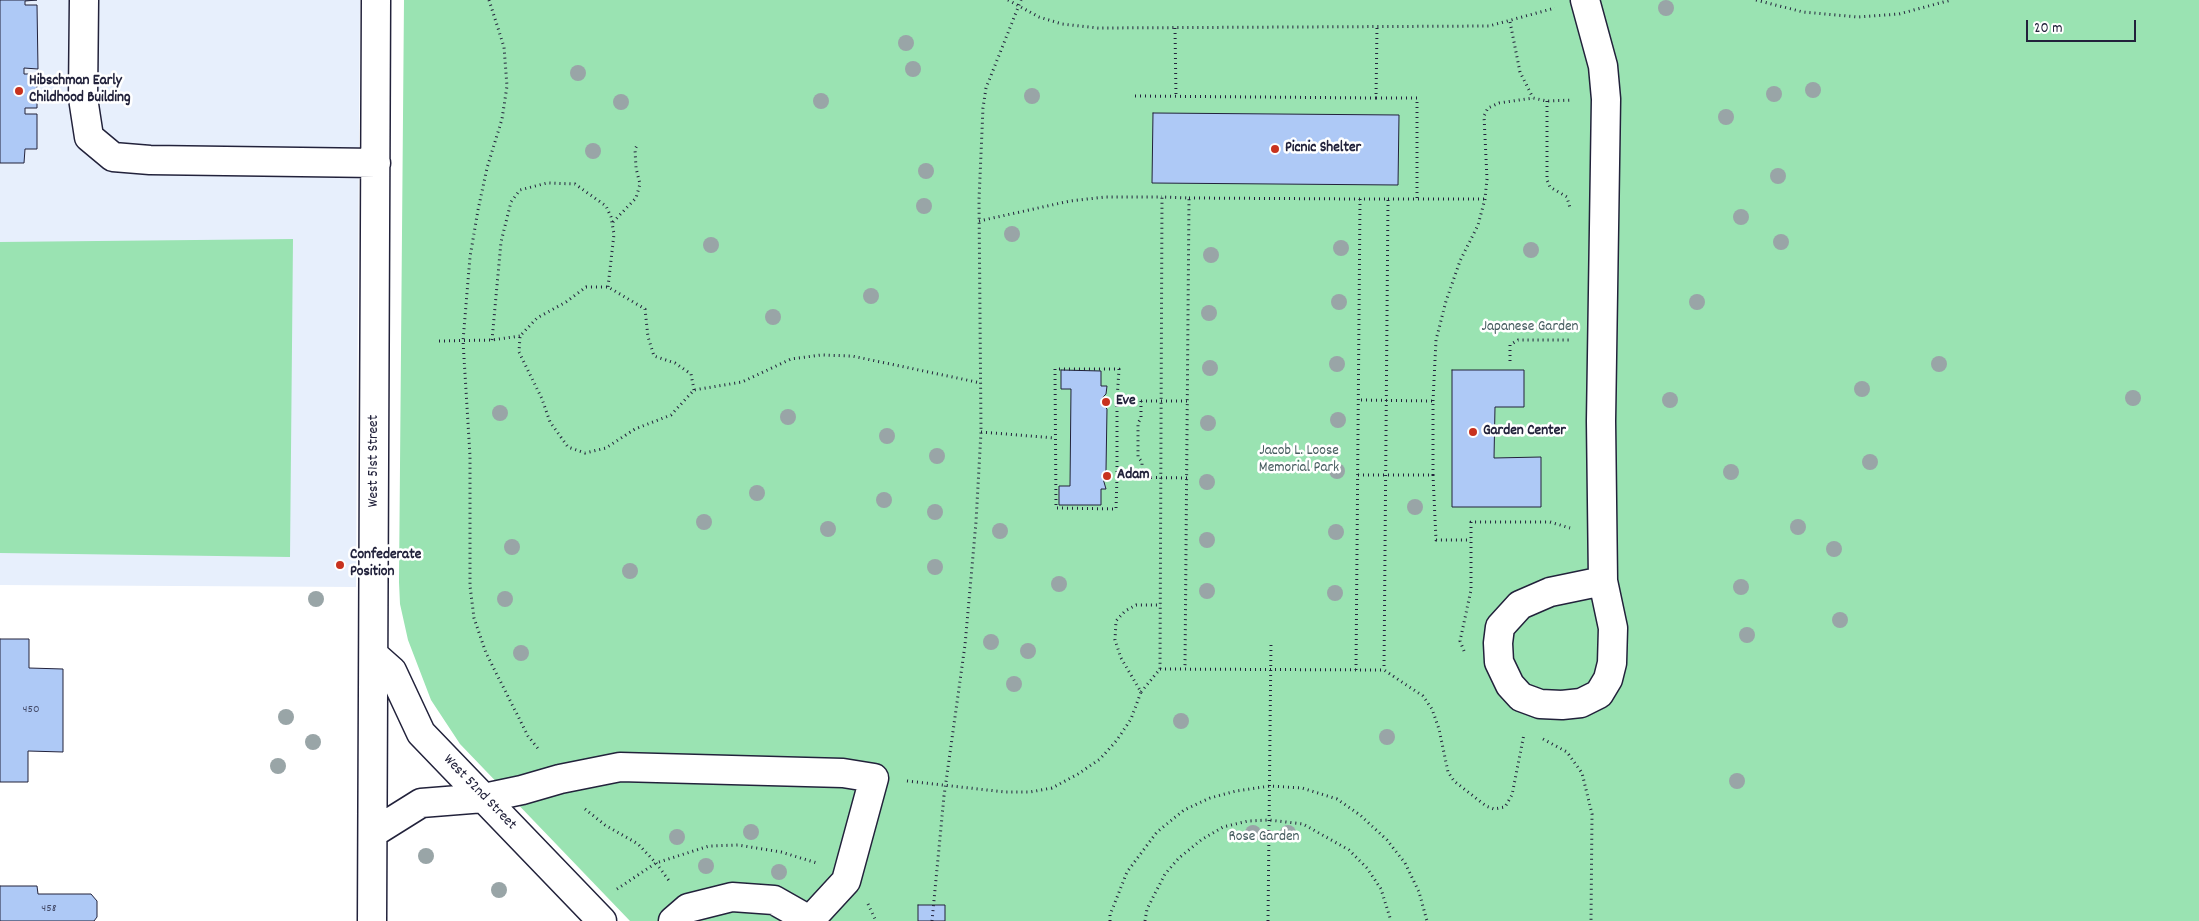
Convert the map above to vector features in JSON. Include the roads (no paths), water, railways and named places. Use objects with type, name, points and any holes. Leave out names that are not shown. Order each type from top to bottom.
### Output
[{"type":"street","points":[[84,0],[83,98],[90,137],[113,157],[150,160],[376,163]]},
{"type":"street","name":"West 51st Street","points":[[372,921],[376,0]]},
{"type":"street","points":[[1585,0],[1603,66],[1606,99],[1601,421],[1603,581],[1613,628],[1612,654],[1608,679],[1599,694],[1581,703],[1562,705],[1540,704],[1520,697],[1510,685],[1499,662],[1498,643],[1500,627],[1520,605],[1550,592],[1603,581]]},
{"type":"street","name":"West 52nd Street","points":[[374,654],[392,671],[420,733],[602,921]]},
{"type":"street","points":[[373,833],[421,803],[484,798],[522,790],[560,778],[620,767],[843,773],[874,778],[846,881],[811,920],[774,900],[732,897],[681,914]]},
{"type":"place","name":"Hibschman Early Childhood Building","points":[[19,91]]},
{"type":"place","name":"Picnic Shelter","points":[[1275,149]]},
{"type":"place","name":"Eve","points":[[1106,402]]},
{"type":"place","name":"Garden Center","points":[[1473,432]]},
{"type":"place","name":"Adam","points":[[1107,476]]},
{"type":"place","name":"Confederate Position","points":[[340,565]]},
{"type":"park label","name":"Japanese Garden","points":[[1530,328]]},
{"type":"park label","name":"Jacob L. Loose Memorial Park","points":[[1299,460]]},
{"type":"park label","name":"Rose Garden","points":[[1264,838]]}]
